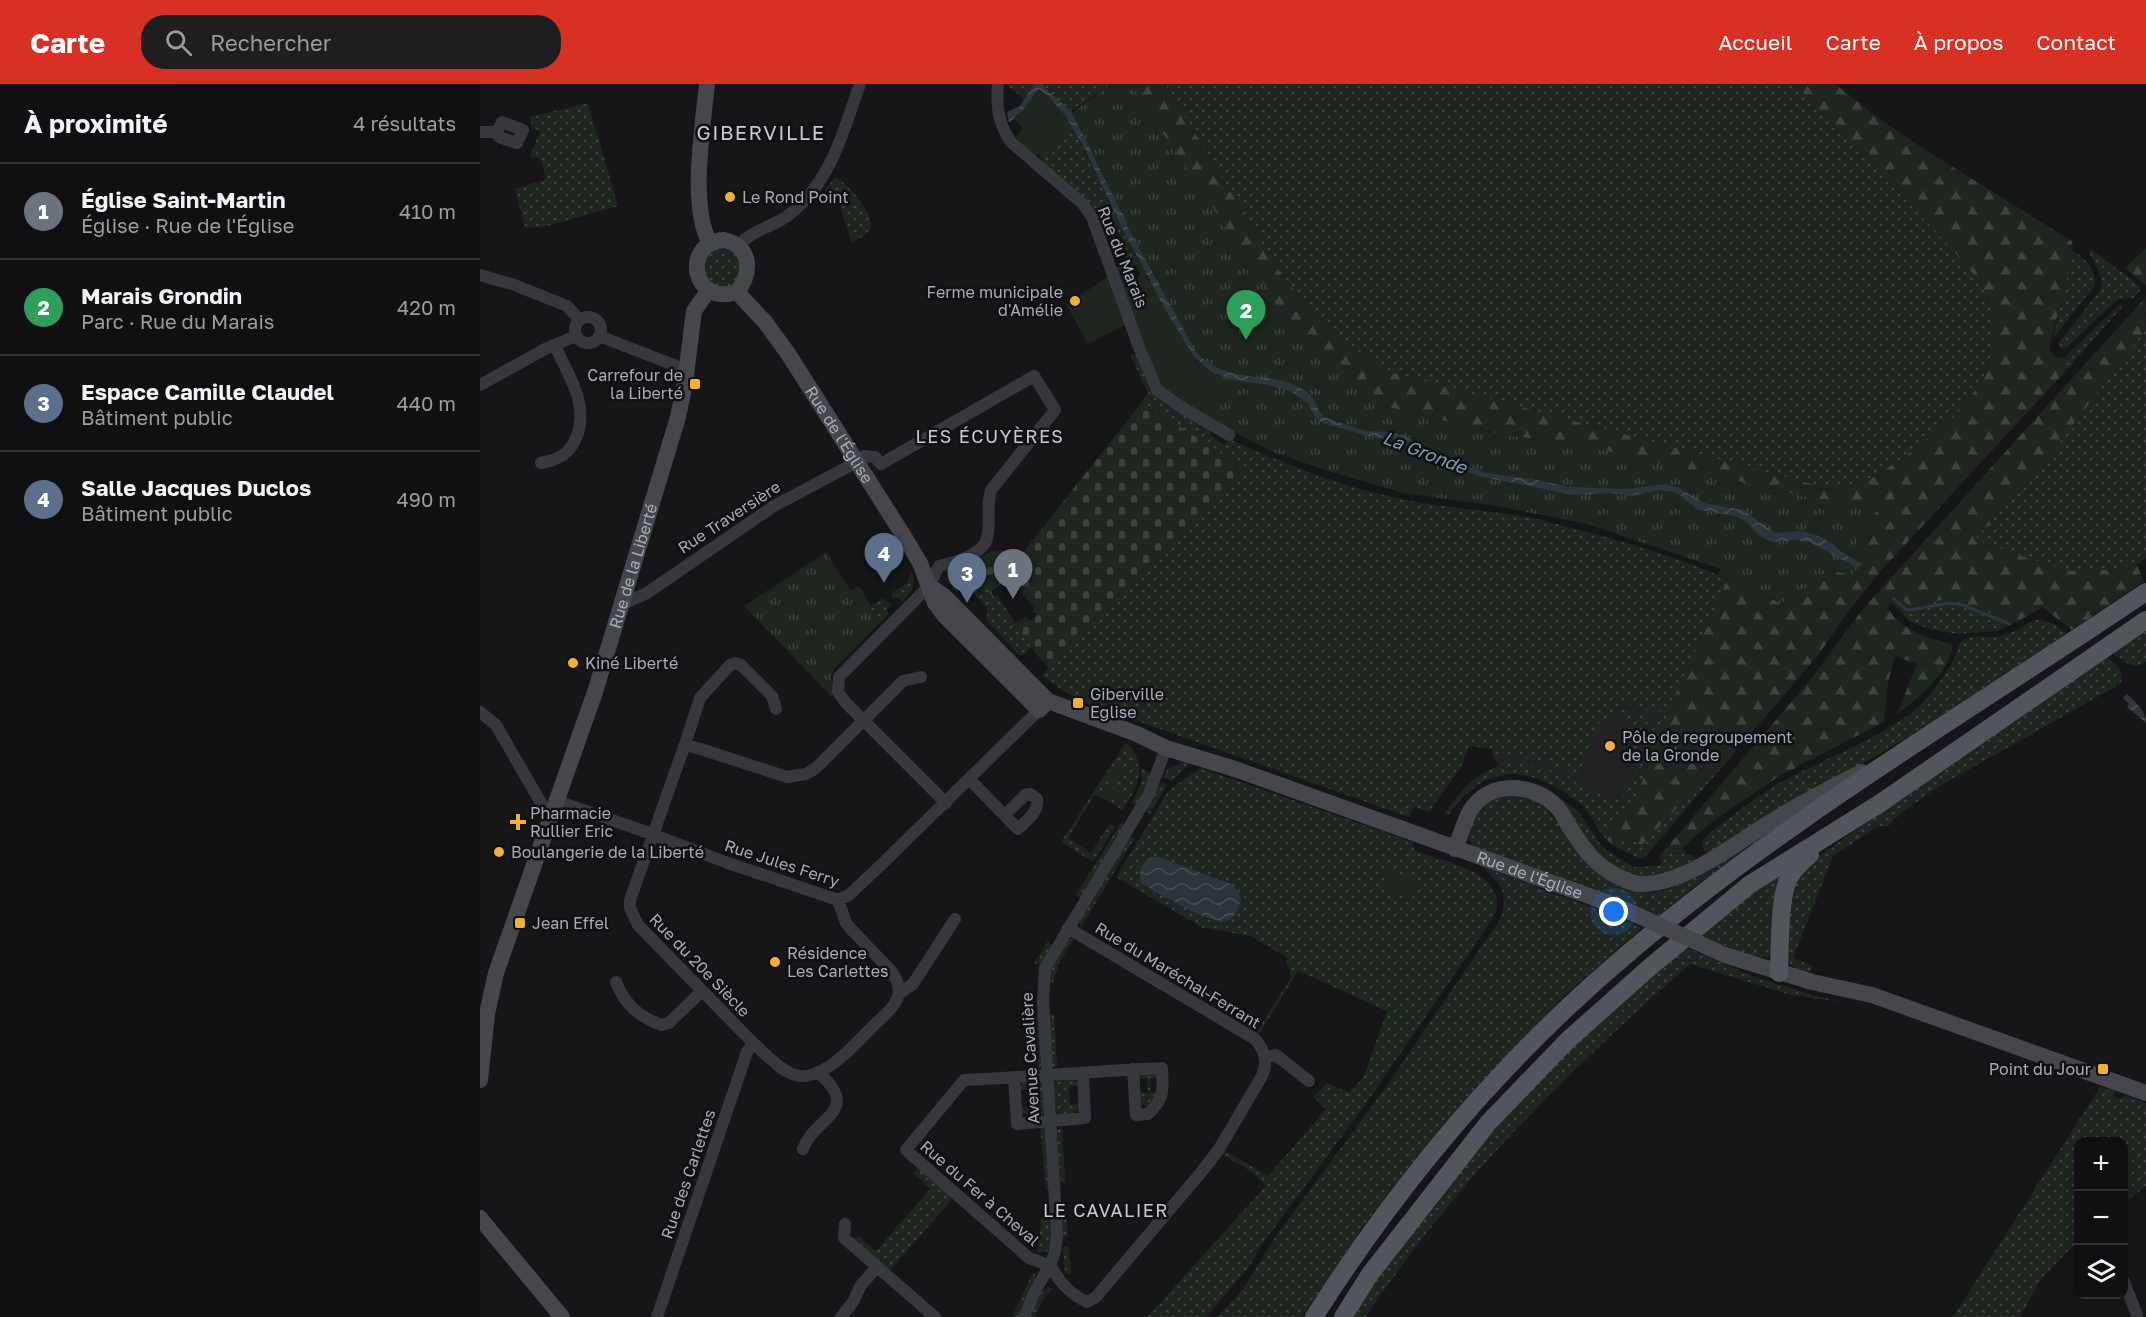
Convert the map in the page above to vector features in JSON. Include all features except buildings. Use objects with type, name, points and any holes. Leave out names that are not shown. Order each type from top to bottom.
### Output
[{"type":"main road","points":[[1314,1317],[1368,1234],[1422,1165],[1521,1055],[1581,995],[1630,951],[1749,858],[1895,755],[2146,592]]},
{"type":"main road","points":[[1779,973],[1784,903],[1789,879],[1802,861],[1879,804],[2146,620]]},
{"type":"main road","points":[[1343,1317],[1370,1274],[1488,1123],[1568,1041],[1650,967],[1749,885],[1879,804]]},
{"type":"street","points":[[706,84],[699,185],[702,227],[710,243]]},
{"type":"street","points":[[739,245],[755,231],[789,215],[818,186],[829,169],[860,84]]},
{"type":"street","name":"Rue du Marais","points":[[998,84],[998,116],[1003,131],[1011,142],[1083,204],[1092,217],[1157,390],[1229,435]]},
{"type":"street","points":[[480,132],[497,132]]},
{"type":"street","points":[[724,240],[739,245],[744,252],[747,269],[743,284],[737,292],[722,295],[708,291],[700,280],[696,265],[703,250],[710,243],[724,240]]},
{"type":"street","points":[[480,275],[512,284],[567,306],[580,320]]},
{"type":"street","name":"Rue de la Liberté","points":[[480,1080],[493,981],[622,604],[678,417],[687,370],[694,311],[708,291]]},
{"type":"street","name":"Rue de l'Église","points":[[737,292],[765,322],[789,355],[905,538],[930,586],[944,596],[1043,706],[1137,734],[1166,748],[1235,769],[1617,906],[1725,955],[1779,973],[1872,995],[2146,1093]]},
{"type":"street","points":[[587,318],[597,321],[600,328],[599,336],[594,342],[586,343],[576,336],[576,326],[580,320],[587,318]]},
{"type":"street","points":[[480,385],[547,348],[576,336]]},
{"type":"street","points":[[599,336],[687,370]]},
{"type":"street","points":[[541,463],[553,461],[572,448],[581,420],[575,387],[555,345]]},
{"type":"street","points":[[856,461],[864,456],[875,457],[881,464],[1034,376],[1055,410],[991,490],[988,500],[987,538],[984,545],[977,551],[950,564],[939,566],[930,586],[839,677],[838,692],[946,803]]},
{"type":"street","name":"Rue Traversière","points":[[622,604],[647,593],[774,506],[856,461]]},
{"type":"street","name":"Rue du 20e Siècle","points":[[776,709],[772,696],[741,665],[735,663],[730,665],[700,698],[652,834],[630,900],[630,908],[638,926],[753,1043],[782,1069],[805,1076],[818,1072]]},
{"type":"street","points":[[685,744],[787,777],[799,776],[816,768],[903,681],[921,677]]},
{"type":"street","name":"Rue Jules Ferry","points":[[554,808],[652,834],[725,862],[838,900],[849,895],[1043,706]]},
{"type":"street","points":[[480,712],[496,725],[541,803],[554,808]]},
{"type":"street","name":"Avenue Cavalière","points":[[1024,1317],[1038,1286],[1051,1266],[1056,1253],[1058,1234],[1043,995],[1045,968],[1149,794],[1166,748]]},
{"type":"street","points":[[1455,849],[1470,810],[1479,799],[1503,788],[1516,787],[1538,793],[1557,807],[1583,849],[1608,872],[1638,884],[1657,882],[1679,876],[1705,863],[1813,796],[1895,755]]},
{"type":"street","points":[[969,779],[1005,815]]},
{"type":"street","points":[[838,900],[846,923],[893,973],[900,993]]},
{"type":"street","points":[[803,1149],[806,1139],[832,1114],[836,1106],[837,1100],[830,1083],[818,1072],[837,1060],[892,1008],[900,993],[913,984],[955,919]]},
{"type":"street","name":"Rue du Maréchal-Ferrant","points":[[1068,928],[1255,1039],[1265,1057]]},
{"type":"street","points":[[616,982],[626,1003],[637,1014],[662,1025],[669,1023],[702,991]]},
{"type":"street","name":"Rue des Carlettes","points":[[657,1317],[747,1052],[753,1043]]},
{"type":"street","points":[[1051,1266],[1060,1283],[1077,1298],[1087,1302],[1096,1298],[1214,1156],[1262,1076],[1266,1068],[1265,1057],[1276,1054],[1309,1081]]},
{"type":"street","points":[[1083,1073],[1085,1118],[1017,1124],[1014,1078],[1133,1069]]},
{"type":"street","name":"Rue du Fer à Cheval","points":[[1014,1078],[964,1080],[906,1150],[1029,1258],[1051,1266]]},
{"type":"street","points":[[480,1218],[562,1317]]},
{"type":"street","points":[[846,1224],[844,1238],[935,1317]]},
{"type":"street","points":[[841,1317],[854,1302],[861,1285],[877,1267]]},
{"type":"street","points":[[2128,1291],[2139,1314]]},
{"type":"shaded area","points":[[1601,677],[1671,704],[1632,804],[1540,776],[1499,770],[1492,749]]},
{"type":"green space","points":[[1006,84],[1034,84],[1024,99]]},
{"type":"green space","points":[[1043,84],[1112,84],[1071,111]]},
{"type":"green space","points":[[1112,84],[1165,84],[1277,268],[1308,307],[1382,370],[1827,488],[1872,478],[1904,457],[1957,414],[1983,380],[1994,346],[1994,313],[1981,284],[1949,245],[1794,84],[1835,84],[1880,119],[1927,151],[2072,241],[2073,254],[2049,348],[2055,356],[2064,358],[2071,365],[1878,574],[1819,654],[1790,688],[1642,845],[1627,838],[1609,842],[1606,839],[1619,815],[1632,804],[1642,782],[1671,704],[1728,579],[1762,593],[1772,600],[1789,600],[1831,570],[1851,575],[1863,563],[1856,543],[1862,528],[1881,506],[1811,498],[1572,443],[1503,435],[1355,399],[1223,377]]},
{"type":"green space","points":[[1112,84],[1130,84],[1285,315],[1358,390],[1384,406],[1503,435],[1572,443],[1811,498],[1881,506],[1862,528],[1856,543],[1863,563],[1851,575],[1831,570],[1789,600],[1779,603],[1762,593],[1718,575],[1721,569],[1587,524],[1496,506],[1403,493],[1273,452],[1198,414],[1204,367],[1141,264],[1066,117]]},
{"type":"green space","points":[[1165,84],[1794,84],[1949,245],[1981,284],[1994,313],[1994,346],[1983,380],[1957,414],[1904,457],[1872,478],[1827,488],[1382,370],[1308,307],[1277,268]]},
{"type":"green space","points":[[1040,89],[1058,106],[1074,130],[1040,164],[1043,160],[1038,154],[1034,157],[1015,136],[1023,129],[1014,119]]},
{"type":"green space","points":[[588,103],[618,206],[539,228],[525,227],[515,189],[546,179],[541,160],[530,156],[540,131],[532,128],[530,117]]},
{"type":"green space","points":[[1074,130],[1137,258],[1116,272],[1128,254],[1115,225],[1104,232],[1097,211],[1089,202],[1040,164]]},
{"type":"green space","points":[[835,177],[854,193],[870,218],[869,231],[852,243],[839,203],[825,190]]},
{"type":"green space","points":[[718,246],[735,250],[741,269],[733,287],[719,290],[705,277],[704,260]]},
{"type":"green space","points":[[2146,248],[2146,285],[2125,268]]},
{"type":"green space","points":[[2090,249],[2130,278],[2141,289],[2134,298],[2118,299],[2066,348],[2061,349],[2058,344],[2100,290],[2100,275],[2089,253]]},
{"type":"green space","points":[[2072,250],[2088,264],[2094,274],[2095,285],[2053,339]]},
{"type":"green space","points":[[1137,258],[1194,357],[1204,367],[1223,377],[1198,414],[1160,387],[1116,272]],"holes":[[[1135,265],[1141,275],[1136,279],[1134,277],[1129,279],[1124,272]]]},
{"type":"green space","points":[[1111,275],[1129,323],[1088,344],[1066,304]]},
{"type":"green space","points":[[2145,298],[2146,328],[2041,467],[1974,540],[2067,571],[2108,570],[2137,565],[2144,581],[2072,630],[2042,607],[2015,623],[1949,598],[1911,607],[1899,597],[1887,607],[1900,622],[1915,632],[1952,644],[1947,664],[1932,684],[1897,714],[1917,664],[1895,656],[1888,682],[1884,722],[1781,775],[1713,821],[1682,848],[1673,849],[1669,845],[1811,679],[1862,610]]},
{"type":"green space","points":[[2120,304],[2123,306],[2071,365],[2064,358]]},
{"type":"green space","points":[[2146,328],[2146,558],[2137,565],[2108,570],[2067,571],[1974,540],[2041,467]]},
{"type":"green space","points":[[1130,355],[1137,355],[1206,426],[1216,440],[1225,445],[1229,439],[1307,471],[1388,496],[1536,519],[1608,538],[1669,556],[1728,579],[1671,704],[1632,804],[1619,815],[1606,839],[1588,813],[1575,800],[1555,787],[1523,775],[1509,774],[1483,782],[1471,790],[1448,815],[1445,814],[1466,786],[1486,772],[1507,764],[1526,764],[1548,770],[1577,779],[1576,783],[1616,799],[1621,798],[1629,788],[1660,709],[1655,707],[1647,711],[1620,701],[1619,705],[1645,716],[1648,721],[1633,761],[1630,763],[1624,761],[1635,731],[1624,727],[1627,718],[1615,713],[1611,722],[1601,718],[1579,774],[1527,759],[1495,759],[1492,749],[1469,746],[1461,767],[1429,812],[1414,807],[1409,817],[1103,710],[1077,699],[1042,675],[1048,668],[1046,665],[1247,471],[1142,402],[1148,393]]},
{"type":"green space","points":[[1142,402],[1248,471],[1046,665],[1015,623],[1026,616],[1030,621],[1037,616],[1033,611],[1035,609],[1008,579],[991,591],[994,598],[969,564],[999,550],[1021,555]]},
{"type":"green space","points":[[826,552],[851,591],[859,586],[871,606],[869,614],[878,625],[834,668],[831,677],[834,694],[831,696],[744,606]]},
{"type":"green space","points":[[969,564],[994,597],[997,595],[1031,647],[1023,655],[1019,655],[987,621],[987,608],[966,586],[957,593],[944,578]]},
{"type":"green space","points":[[911,572],[914,575],[913,588],[902,602],[897,596],[893,599],[892,593],[907,583]]},
{"type":"green space","points":[[1899,597],[1912,607],[1949,598],[2014,623],[1997,631],[1958,634],[1929,629],[1911,622],[1892,603]]},
{"type":"green space","points":[[883,598],[891,605],[886,610],[889,614],[878,625],[869,614],[871,606]]},
{"type":"green space","points":[[2039,619],[2054,624],[2067,634],[1942,717],[1710,853],[1704,851],[1702,843],[1707,835],[1762,794],[1864,742],[1910,714],[1930,695],[1941,680],[1962,641],[1971,637],[2002,636]]},
{"type":"green space","points":[[2146,631],[2146,662],[2132,665],[2113,654]]},
{"type":"green space","points":[[2106,657],[2121,672],[2120,684],[1938,787],[1901,813],[1888,826],[1879,826],[1833,856],[1793,958],[1813,966],[1810,971],[1806,971],[1799,970],[1789,963],[1785,956],[1793,883],[1807,864]]},
{"type":"green space","points":[[1790,688],[1644,858],[1640,859],[1609,842],[1627,838],[1642,845]]},
{"type":"green space","points":[[1126,742],[1137,759],[1139,776],[1123,810],[1095,794],[1068,838],[1091,853],[1109,824],[1115,827],[1093,862],[1061,842]]},
{"type":"green space","points":[[1184,761],[1191,762],[1172,781],[1163,777],[1168,769]]},
{"type":"green space","points":[[1118,764],[1126,769],[1116,785],[1108,780]]},
{"type":"green space","points":[[1200,768],[1413,842],[1414,851],[1455,864],[1483,878],[1492,888],[1497,899],[1492,920],[1365,1105],[1263,1243],[1249,1267],[1206,1317],[1147,1317],[1266,1186],[1252,1172],[1222,1154],[1224,1150],[1268,1176],[1326,1109],[1313,1097],[1327,1083],[1350,1093],[1364,1076],[1387,1011],[1298,971],[1258,1036],[1255,1035],[1291,977],[1286,957],[1251,936],[1203,928],[1116,877],[1169,790]]},
{"type":"green space","points":[[1142,769],[1150,773],[1137,806],[1132,803],[1141,784]]},
{"type":"green space","points":[[1162,782],[1167,785],[1150,814],[1145,811]]},
{"type":"green space","points":[[1106,784],[1122,794],[1117,802],[1101,792]]},
{"type":"green space","points":[[1510,795],[1525,797],[1546,809],[1601,876],[1621,887],[1638,892],[1655,892],[1684,882],[1752,840],[1789,822],[1694,887],[1658,916],[1473,846],[1468,832],[1473,818],[1483,806],[1498,797]]},
{"type":"green space","points":[[1559,797],[1580,813],[1603,848],[1633,867],[1660,866],[1659,857],[1669,845],[1676,850],[1682,848],[1687,854],[1693,855],[1696,860],[1680,871],[1635,877],[1600,860],[1556,801]]},
{"type":"green space","points":[[1122,821],[1124,826],[1080,898],[1076,895]]},
{"type":"green space","points":[[1129,836],[1134,839],[1081,927],[1079,921]]},
{"type":"green space","points":[[1483,867],[1642,928],[1569,991],[1480,1083],[1415,1159],[1370,1217],[1302,1317],[1217,1317],[1243,1289],[1276,1236],[1383,1091],[1501,918],[1503,893],[1498,883]]},
{"type":"green space","points":[[1788,867],[1773,954],[1768,958],[1751,954],[1702,936],[1727,912]]},
{"type":"green space","points":[[1391,871],[1416,881],[1418,884],[1411,899],[1384,889],[1388,872]]},
{"type":"green space","points":[[1074,939],[1059,963],[1053,983],[1051,983],[1049,981],[1051,967],[1068,940]]},
{"type":"green space","points":[[1048,941],[1052,946],[1041,965],[1034,963]]},
{"type":"green space","points":[[1683,946],[1752,976],[1841,1002],[1791,995],[1690,964],[1601,1045],[1516,1130],[1437,1220],[1366,1317],[1355,1317],[1361,1300],[1491,1131],[1560,1057]]},
{"type":"green space","points":[[1033,1014],[1038,1015],[1041,1067],[1038,1070]]},
{"type":"green space","points":[[1054,1014],[1057,1067],[1052,1067],[1049,1015]]},
{"type":"green space","points":[[1157,1073],[1157,1078],[1150,1079],[1151,1092],[1158,1092],[1148,1106],[1145,1106],[1141,1102],[1140,1093],[1148,1093],[1147,1079],[1139,1079],[1139,1074]]},
{"type":"green space","points":[[1072,1078],[1078,1086],[1069,1087],[1070,1105],[1079,1104],[1077,1111],[1073,1114],[1057,1114],[1053,1085],[1057,1079]]},
{"type":"green space","points":[[1039,1080],[1044,1086],[1045,1112],[1032,1117],[1025,1114],[1021,1108],[1030,1108],[1029,1090],[1020,1090],[1019,1087],[1024,1082]]},
{"type":"green space","points":[[2100,1087],[2115,1091],[2113,1096],[2121,1099],[2123,1095],[2146,1103],[2146,1186],[2128,1200],[2128,1137],[2074,1137],[2074,1245],[2041,1279],[2020,1317],[1953,1317]]},
{"type":"green space","points":[[1062,1126],[1065,1182],[1060,1180],[1056,1131]]},
{"type":"green space","points":[[1040,1127],[1045,1129],[1049,1189],[1046,1190]]},
{"type":"green space","points":[[919,1167],[953,1198],[889,1271],[854,1241],[859,1236],[876,1251],[930,1189],[913,1173]]},
{"type":"green space","points":[[1044,1201],[1050,1203],[1051,1247],[1046,1252],[1037,1253]]},
{"type":"green space","points":[[1060,1203],[1066,1203],[1068,1237],[1063,1238]]},
{"type":"green space","points":[[1069,1246],[1071,1274],[1065,1274],[1063,1247]]},
{"type":"green space","points":[[1032,1274],[1035,1274],[1035,1282],[1019,1317],[1012,1317]]},
{"type":"green space","points":[[1048,1287],[1053,1288],[1042,1301],[1035,1317],[1028,1317],[1040,1293]]},
{"type":"water","points":[[1034,84],[1043,84],[1071,111],[1126,219],[1127,226],[1196,352],[1209,363],[1237,374],[1295,385],[1311,395],[1323,417],[1366,431],[1391,432],[1404,436],[1443,457],[1487,473],[1568,487],[1627,489],[1665,484],[1679,488],[1704,503],[1743,510],[1775,533],[1800,531],[1817,535],[1862,564],[1857,569],[1809,542],[1769,541],[1736,516],[1698,510],[1673,492],[1658,490],[1631,496],[1611,493],[1574,495],[1479,476],[1439,462],[1393,439],[1371,437],[1323,423],[1315,417],[1308,403],[1290,391],[1264,384],[1236,381],[1213,373],[1194,357],[1165,309],[1121,226],[1084,147],[1066,117],[1039,89],[1023,110],[1009,123],[1007,112],[1020,106]]},
{"type":"water","points":[[2127,694],[2142,710],[2146,723],[2127,707],[2129,704],[2123,698]]},
{"type":"water","points":[[1152,857],[1159,857],[1231,884],[1238,891],[1241,899],[1238,909],[1229,920],[1219,921],[1183,907],[1141,883],[1142,867]]},
{"type":"waterway","name":"La Gronde","points":[[1893,598],[1904,608],[1910,610],[1949,603],[1963,605],[2010,624]]},
{"type":"place","name":"Le Rond Point","points":[[730,197]]},
{"type":"place","name":"Ferme municipale d'Amélie","points":[[1075,301]]},
{"type":"place","name":"Marais Grondin","points":[[1246,340]]},
{"type":"place","name":"Carrefour de la Liberté","points":[[695,384]]},
{"type":"place","name":"Salle Jacques Duclos","points":[[884,583]]},
{"type":"place","name":"Église Saint-Martin","points":[[1013,599]]},
{"type":"place","name":"Espace Camille Claudel","points":[[967,603]]},
{"type":"place","name":"Kiné Liberté","points":[[573,663]]},
{"type":"place","name":"Giberville Eglise","points":[[1078,703]]},
{"type":"place","name":"Pôle de regroupement de la Gronde","points":[[1610,746]]},
{"type":"place","name":"Pharmacie Rullier Eric","points":[[518,822]]},
{"type":"place","name":"Boulangerie de la Liberté","points":[[499,852]]},
{"type":"place","name":"Jean Effel","points":[[520,923]]},
{"type":"place","name":"Résidence Les Carlettes","points":[[775,962]]},
{"type":"place","name":"Point du Jour","points":[[2103,1069]]},
{"type":"district","name":"GIBERVILLE","points":[[761,132]]},
{"type":"district","name":"LES ÉCUYÈRES","points":[[990,436]]},
{"type":"district","name":"LE CAVALIER","points":[[1106,1210]]}]
